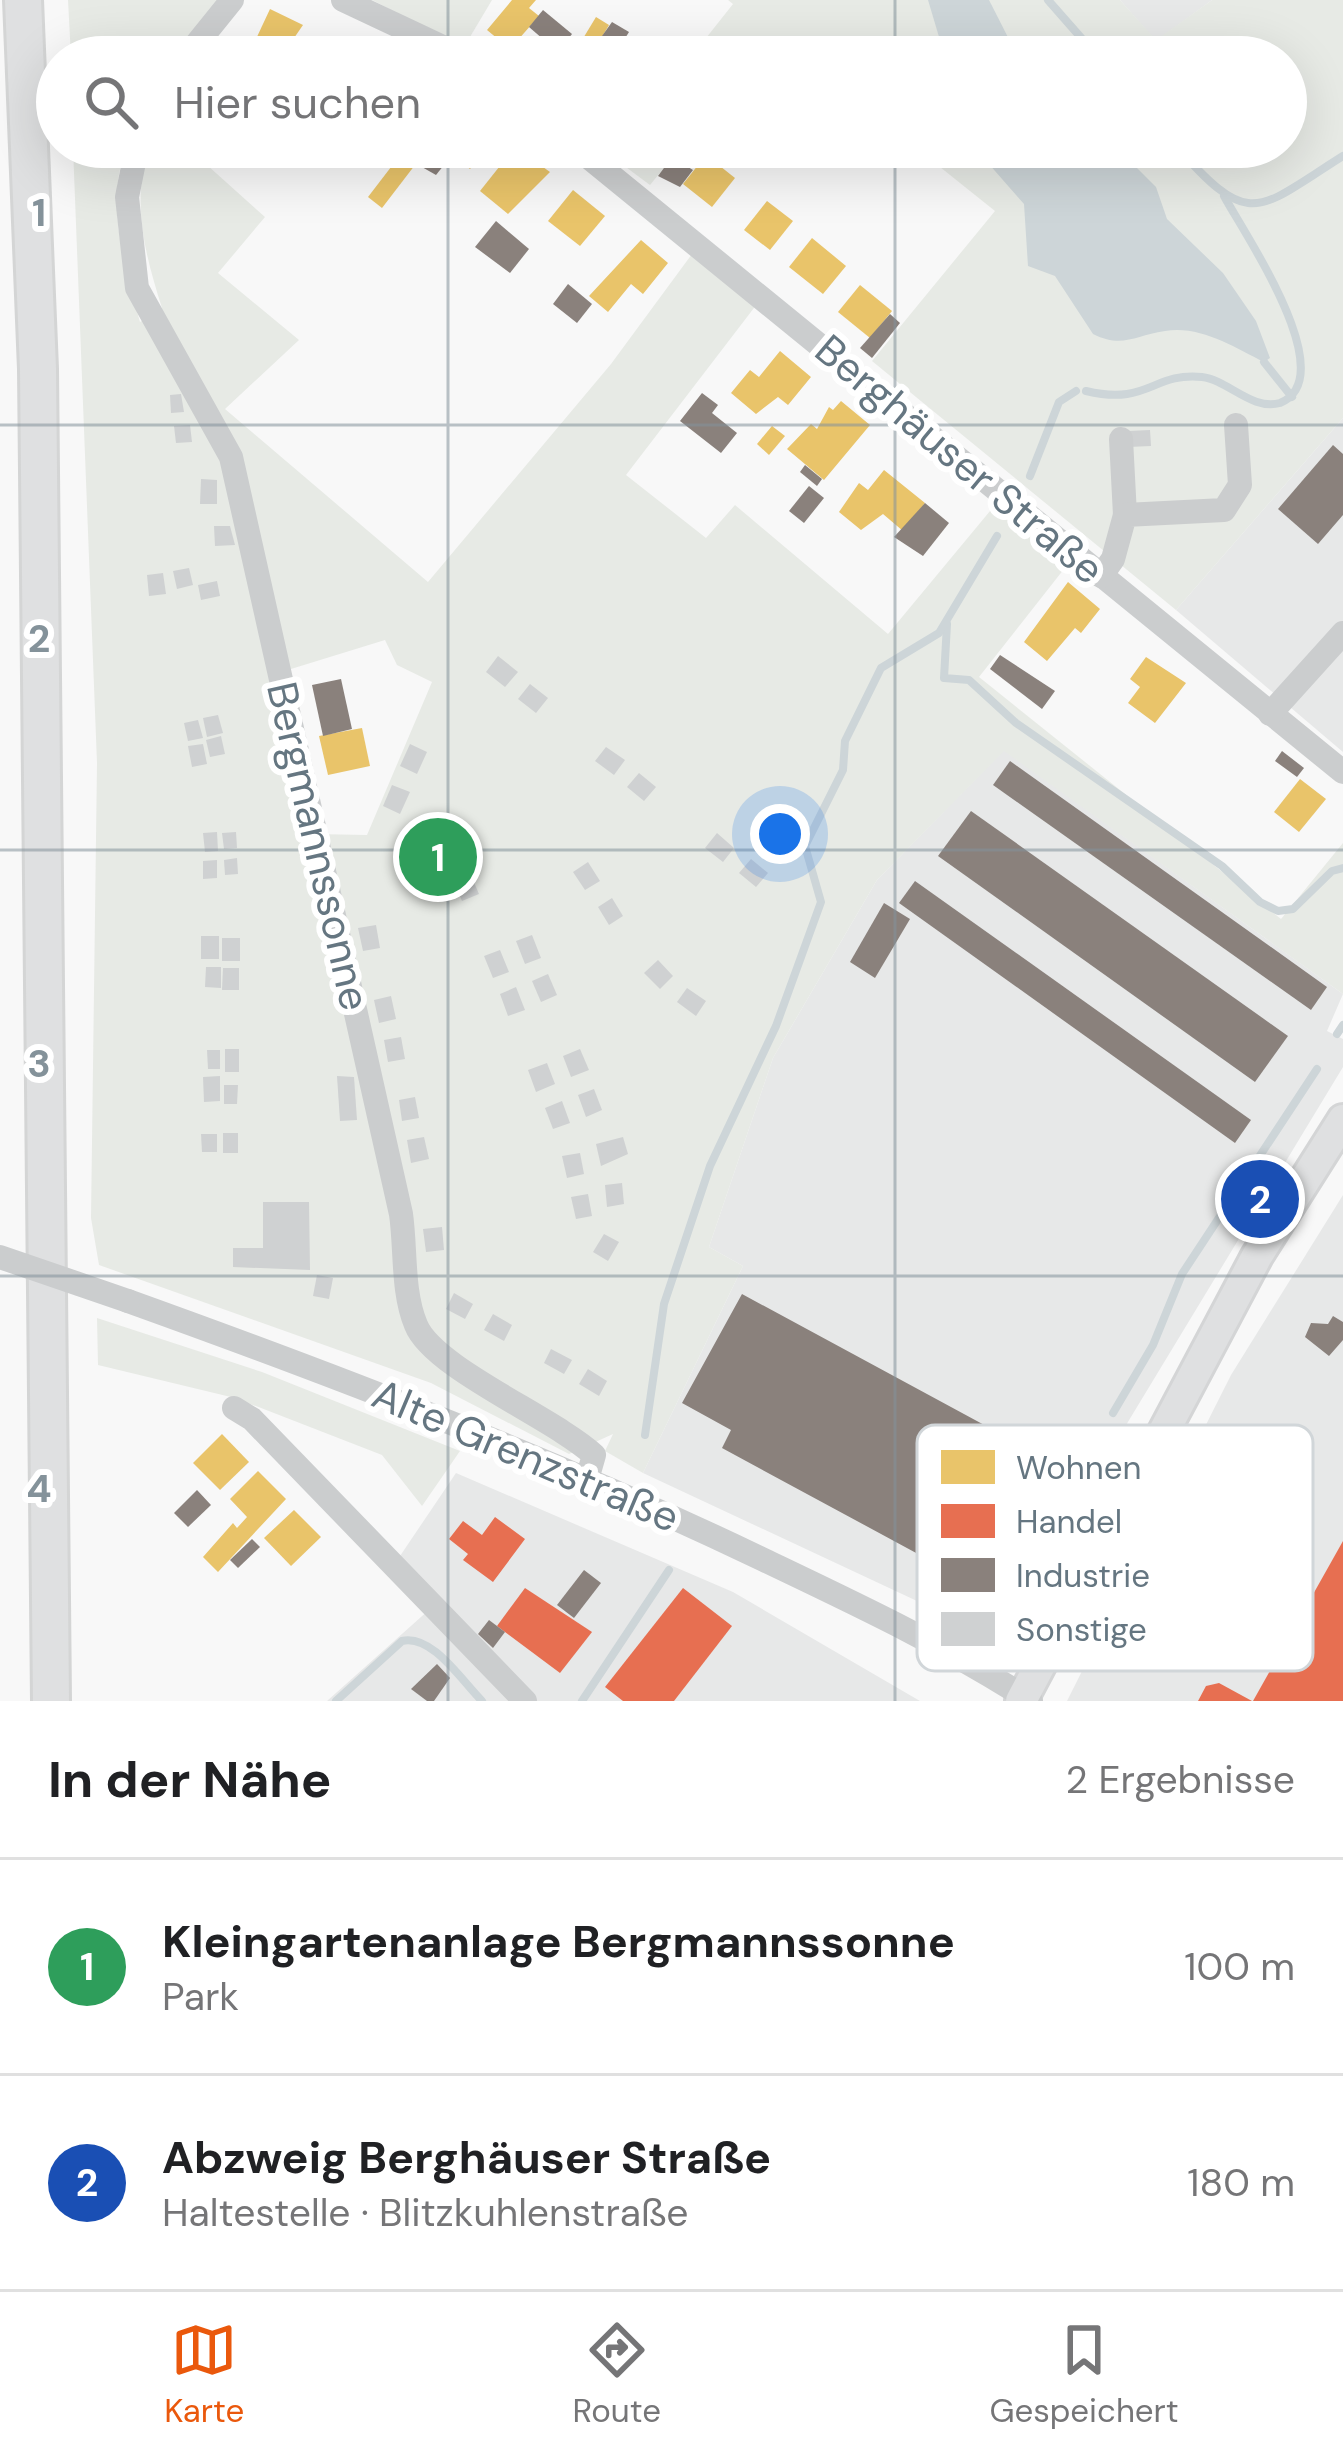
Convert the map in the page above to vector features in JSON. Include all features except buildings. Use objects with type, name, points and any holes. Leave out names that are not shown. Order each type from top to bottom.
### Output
[{"type":"highway","points":[[23,0],[38,369],[51,1701]]},
{"type":"main road","points":[[1168,1425],[1257,1256],[1343,1120]]},
{"type":"main road","points":[[1025,1699],[1040,1671]]},
{"type":"street","points":[[203,36],[232,0]]},
{"type":"street","points":[[351,1],[422,36]]},
{"type":"street","name":"Bergmannssonne","points":[[133,168],[127,196],[137,288],[231,457],[398,1200],[416,1327],[433,1351],[572,1434],[594,1455],[588,1476]]},
{"type":"street","name":"Berghäuser Straße","points":[[602,168],[894,401],[1343,772]]},
{"type":"street","points":[[1125,515],[1224,510],[1240,485],[1236,424]]},
{"type":"street","points":[[1101,576],[1113,559],[1125,515],[1121,439]]},
{"type":"street","points":[[1270,714],[1343,633]]},
{"type":"street","name":"Alte Grenzstraße","points":[[0,1257],[359,1383],[588,1476],[830,1592],[917,1640]]},
{"type":"street","points":[[234,1408],[252,1419],[525,1701]]},
{"type":"street","name":"Alte Grenzstraße","points":[[974,1671],[1025,1699]]},
{"type":"shaded area","points":[[68,0],[227,0],[197,36],[70,36]]},
{"type":"shaded area","points":[[372,0],[492,0],[471,36],[442,36]]},
{"type":"shaded area","points":[[728,0],[1120,0],[1152,36],[708,36],[733,4]]},
{"type":"shaded area","points":[[928,0],[989,0],[1007,36],[939,36]]},
{"type":"shaded area","points":[[1120,0],[1212,0],[1163,36],[1152,36]]},
{"type":"shaded area","points":[[1212,0],[1343,0],[1343,418],[1176,610],[872,361],[995,211],[941,168],[1307,168],[1307,36],[1162,36]]},
{"type":"shaded area","points":[[74,168],[120,168],[117,211],[140,322],[162,308],[146,248],[141,208],[144,168],[210,168],[265,217],[218,273],[299,340],[225,409],[428,582],[611,364],[692,254],[757,304],[626,475],[706,538],[735,505],[888,634],[995,505],[1064,569],[979,677],[1281,919],[1343,843],[1343,994],[1004,751],[877,880],[773,1058],[709,1247],[743,1266],[643,1473],[605,1451],[613,1434],[569,1454],[431,1383],[99,1265],[91,1218],[97,763]],"holes":[[[385,640],[397,665],[432,682],[367,835],[314,834],[278,673]]]},
{"type":"shaded area","points":[[627,168],[664,168],[650,185]]},
{"type":"shaded area","points":[[992,168],[1137,168],[1156,187],[1167,219],[1223,273],[1256,321],[1270,358],[1264,362],[1191,331],[1165,331],[1121,341],[1093,334],[1055,276],[1028,266],[1024,204]]},
{"type":"shaded area","points":[[1343,418],[1343,752],[1176,610]]},
{"type":"shaded area","points":[[1004,750],[1343,994],[1327,1031],[1343,1039],[1343,1067],[1126,1425],[917,1425],[917,1601],[643,1473],[743,1266],[709,1247],[773,1058],[877,880]]},
{"type":"shaded area","points":[[1343,1195],[1343,1701],[1067,1701],[1082,1671],[1313,1671],[1313,1425],[1206,1425],[1231,1375]]},
{"type":"shaded area","points":[[97,1318],[262,1372],[460,1451],[422,1506],[382,1455],[235,1398],[98,1365]]},
{"type":"shaded area","points":[[456,1473],[733,1592],[920,1701],[327,1701],[440,1600],[400,1556]]},
{"type":"waterway","points":[[1048,0],[1080,36]]},
{"type":"waterway","points":[[1196,168],[1222,191],[1255,203],[1291,189],[1343,156]]},
{"type":"waterway","points":[[1086,391],[1124,394],[1172,379],[1202,377],[1270,404],[1280,403],[1297,388],[1301,365],[1284,304],[1224,196]]},
{"type":"waterway","points":[[1264,362],[1292,397]]},
{"type":"waterway","points":[[1030,476],[1059,402],[1076,391]]},
{"type":"waterway","points":[[645,1435],[664,1304],[710,1166],[776,1026],[821,902],[805,846],[843,770],[845,741],[881,668],[939,633],[997,536]]},
{"type":"waterway","points":[[947,624],[944,678],[969,680],[1016,723],[1222,866],[1260,902],[1278,911],[1293,909],[1332,871],[1343,868]]},
{"type":"waterway","points":[[1337,1034],[1343,1025]]},
{"type":"waterway","points":[[1113,1413],[1153,1345],[1182,1274],[1317,1069]]},
{"type":"waterway","points":[[582,1701],[669,1570]]},
{"type":"waterway","points":[[336,1701],[402,1641],[435,1651],[482,1701]]},
{"type":"place","name":"Kleingartenanlage Bergmannssonne","points":[[438,857]]},
{"type":"place","name":"Abzweig Berghäuser Straße","points":[[1260,1199]]}]
